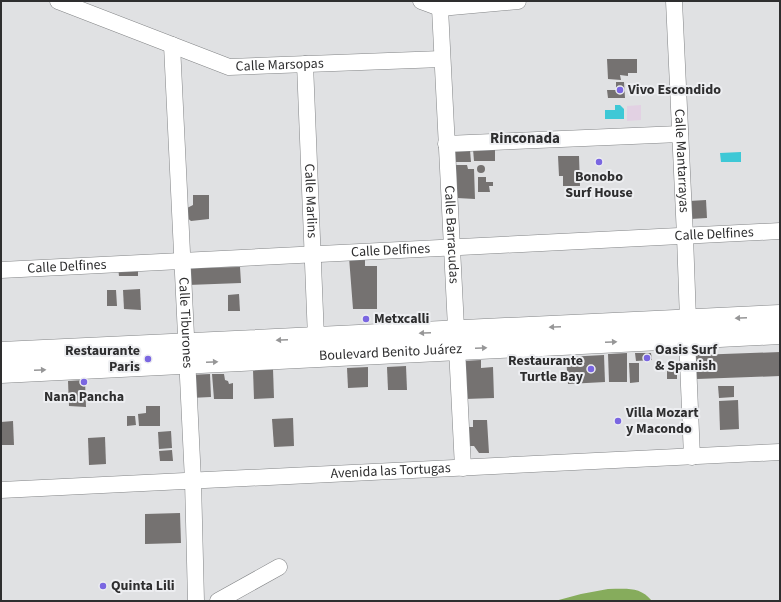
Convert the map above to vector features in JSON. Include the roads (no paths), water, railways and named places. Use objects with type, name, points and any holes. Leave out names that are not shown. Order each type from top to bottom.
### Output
[{"type":"street","name":"Calle Marsopas","points":[[58,1],[229,67],[442,59]]},
{"type":"street","points":[[421,1],[441,5],[518,1]]},
{"type":"street","name":"Calle Mantarrayas","points":[[674,1],[685,236],[692,457]]},
{"type":"street","name":"Calle Barracudas","points":[[441,5],[446,144],[463,468]]},
{"type":"street","name":"Calle Tiburones","points":[[172,45],[196,601]]},
{"type":"street","name":"Calle Marlins","points":[[306,64],[316,338]]},
{"type":"street","points":[[446,144],[680,134]]},
{"type":"street","name":"Calle Delfines","points":[[1,270],[780,231]]},
{"type":"street","name":"Boulevard Benito Juárez","points":[[687,329],[780,316]]},
{"type":"street","name":"Boulevard Benito Juárez","points":[[1,353],[186,354],[687,329],[780,333]]},
{"type":"street","name":"Boulevard Benito Juárez","points":[[1,372],[186,354],[316,338],[456,340]]},
{"type":"street","name":"Avenida las Tortugas","points":[[1,490],[780,452]]},
{"type":"street","points":[[218,601],[279,567]]},
{"type":"water","points":[[615,105],[620,105],[624,109],[624,119],[605,119],[605,110],[615,110]]},
{"type":"water","points":[[741,152],[741,162],[721,162],[720,153]]},
{"type":"place","name":"Vivo Escondido","points":[[620,90]]},
{"type":"place","name":"Bonobo Surf House","points":[[599,162]]},
{"type":"place","name":"Metxcalli","points":[[366,319]]},
{"type":"place","name":"Oasis Surf & Spanish","points":[[647,358]]},
{"type":"place","name":"Restaurante Paris","points":[[148,359]]},
{"type":"place","name":"Restaurante Turtle Bay","points":[[591,369]]},
{"type":"place","name":"Nana Pancha","points":[[84,382]]},
{"type":"place","name":"Villa Mozart y Macondo","points":[[618,421]]},
{"type":"place","name":"Quinta Lili","points":[[103,586]]},
{"type":"district","name":"Rinconada","points":[[525,138]]}]
